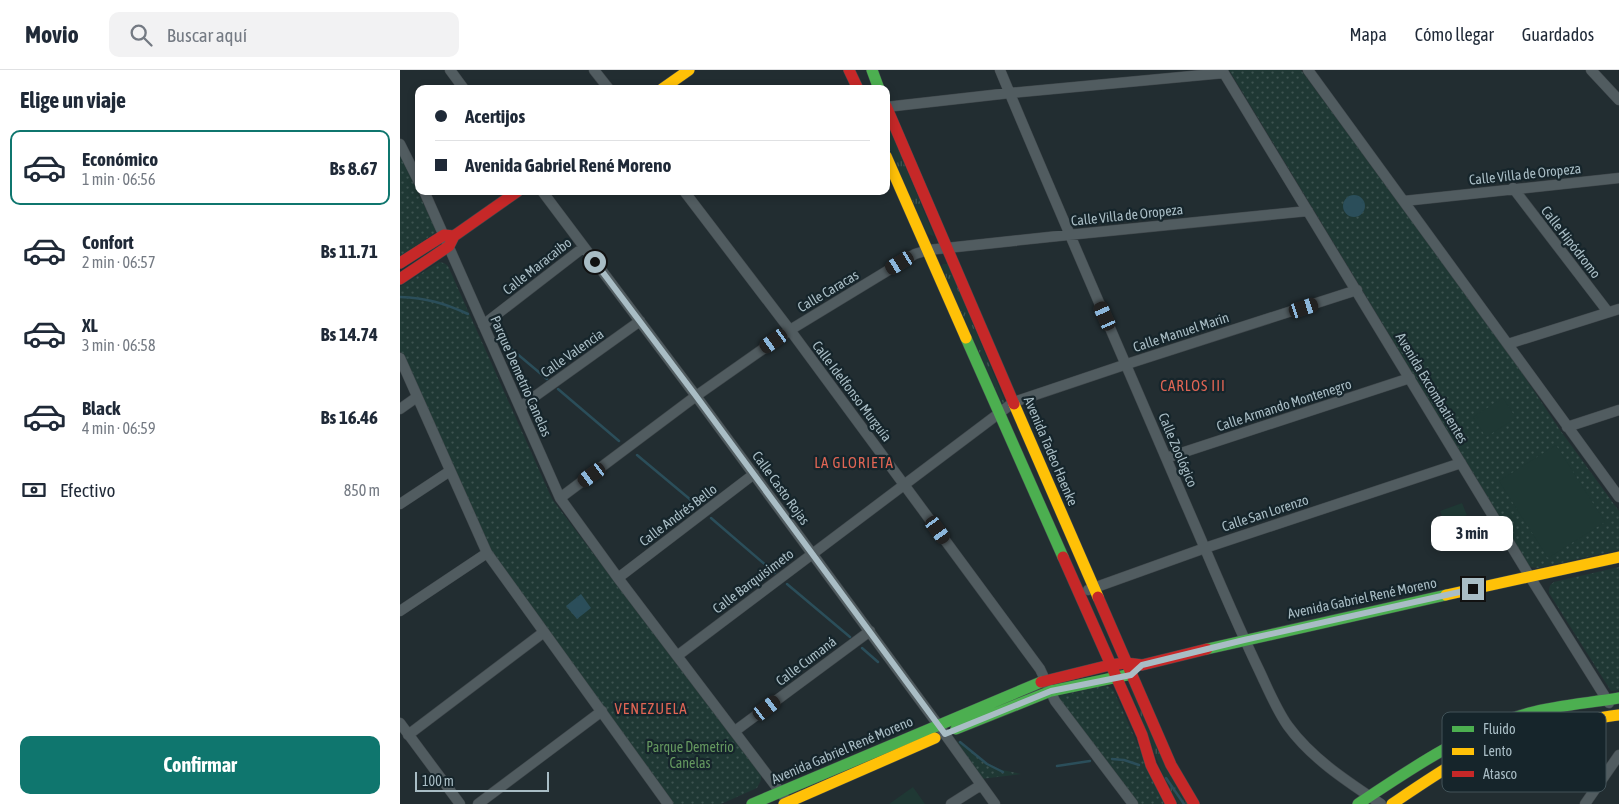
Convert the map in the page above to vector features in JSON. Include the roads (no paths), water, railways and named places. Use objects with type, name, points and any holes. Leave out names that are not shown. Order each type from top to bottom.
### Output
[{"type":"main road","points":[[668,85],[689,70]]},
{"type":"main road","points":[[849,70],[856,85]]},
{"type":"main road","points":[[872,70],[878,85]]},
{"type":"main road","name":"Avenida Tadeo Haenke","points":[[890,116],[1131,675],[1171,765],[1194,804]]},
{"type":"main road","points":[[890,165],[1142,735],[1152,765],[1171,804]]},
{"type":"main road","points":[[400,279],[449,239],[512,195]]},
{"type":"main road","points":[[400,263],[449,239]]},
{"type":"main road","name":"Avenida Gabriel René Moreno","points":[[752,804],[942,730],[1049,685],[1110,665],[1126,663],[1142,665],[1244,640],[1619,557]]},
{"type":"main road","name":"Avenida Gabriel René Moreno","points":[[1049,685],[1131,675],[1142,665]]},
{"type":"main road","points":[[1536,712],[1613,699]]},
{"type":"main road","name":"Avenida Gabriel René Moreno","points":[[787,803],[942,730]]},
{"type":"main road","points":[[1358,804],[1442,750]]},
{"type":"main road","points":[[1392,804],[1442,771]]},
{"type":"street","points":[[594,70],[606,85]]},
{"type":"street","name":"Calle Zoológico","points":[[1000,70],[1068,235],[1126,364],[1244,640],[1282,717],[1312,754],[1330,769],[1381,804]]},
{"type":"street","points":[[1308,70],[1619,497]]},
{"type":"street","points":[[1592,70],[1619,100]]},
{"type":"street","points":[[890,107],[1223,71]]},
{"type":"street","name":"Avenida Excombatientes","points":[[1223,71],[1530,576],[1613,699],[1618,716]]},
{"type":"street","points":[[455,73],[462,85]]},
{"type":"street","points":[[400,144],[415,174]]},
{"type":"street","name":"Calle Villa de Oropeza","points":[[1404,201],[1619,178]]},
{"type":"street","name":"Calle Hipódromo","points":[[1513,188],[1608,312]]},
{"type":"street","name":"Parque Demetrio Canelas","points":[[426,195],[449,239],[483,325],[560,498],[787,803]]},
{"type":"street","name":"Calle Casto Rojas","points":[[545,195],[754,474],[995,804]]},
{"type":"street","name":"Calle Idelfonso Murguía","points":[[687,195],[790,330],[1040,669],[1055,701],[1133,804]]},
{"type":"street","name":"Calle Villa de Oropeza","points":[[948,248],[1308,211]]},
{"type":"street","name":"Calle Maracaibo","points":[[483,325],[584,247]]},
{"type":"street","name":"Calle Caracas","points":[[560,498],[696,396],[790,330],[916,254],[928,250],[948,248]]},
{"type":"street","name":"Calle Manuel Marin","points":[[1014,402],[1357,290]]},
{"type":"street","points":[[1508,344],[1619,308]]},
{"type":"street","name":"Calle Valencia","points":[[520,407],[640,321]]},
{"type":"street","points":[[400,358],[487,553],[668,804]]},
{"type":"street","name":"Calle Armando Montenegro","points":[[1166,458],[1410,378]]},
{"type":"street","points":[[400,409],[416,397]]},
{"type":"street","name":"Calle Barquisimeto","points":[[677,656],[1014,402]]},
{"type":"street","points":[[1567,427],[1619,410]]},
{"type":"street","name":"Calle San Lorenzo","points":[[1079,594],[1205,548],[1461,463]]},
{"type":"street","points":[[400,504],[450,471]]},
{"type":"street","name":"Calle Andrés Bello","points":[[618,578],[754,474]]},
{"type":"street","points":[[400,611],[487,553]]},
{"type":"street","name":"Calle Cumaná","points":[[736,732],[870,631]]},
{"type":"street","points":[[408,735],[544,632]]},
{"type":"street","points":[[478,804],[602,711]]},
{"type":"street","points":[[400,723],[460,804]]},
{"type":"street","points":[[1606,774],[1619,755]]},
{"type":"street","points":[[951,804],[981,785]]},
{"type":"street","points":[[1585,804],[1593,792]]},
{"type":"water","points":[[1354,195],[1364,202],[1365,206],[1358,216],[1354,217],[1344,210],[1343,206],[1350,196]]},
{"type":"water","points":[[581,594],[591,608],[577,619],[566,606]]},
{"type":"waterway","points":[[400,297],[435,302],[468,314]]},
{"type":"waterway","points":[[502,341],[547,379]]},
{"type":"waterway","points":[[558,389],[619,441]]},
{"type":"waterway","points":[[637,455],[698,506]]},
{"type":"waterway","points":[[711,518],[775,573]]},
{"type":"waterway","points":[[787,584],[850,637]]},
{"type":"waterway","points":[[862,648],[878,662]]},
{"type":"waterway","points":[[960,742],[987,764],[1003,772]]},
{"type":"waterway","points":[[1112,759],[1124,760],[1139,765]]},
{"type":"waterway","points":[[1057,766],[1090,761]]},
{"type":"waterway","points":[[1166,778],[1184,804]]},
{"type":"district","name":"CARLOS III","points":[[1193,385]]},
{"type":"district","name":"LA GLORIETA","points":[[854,462]]},
{"type":"district","name":"VENEZUELA","points":[[651,708]]}]
